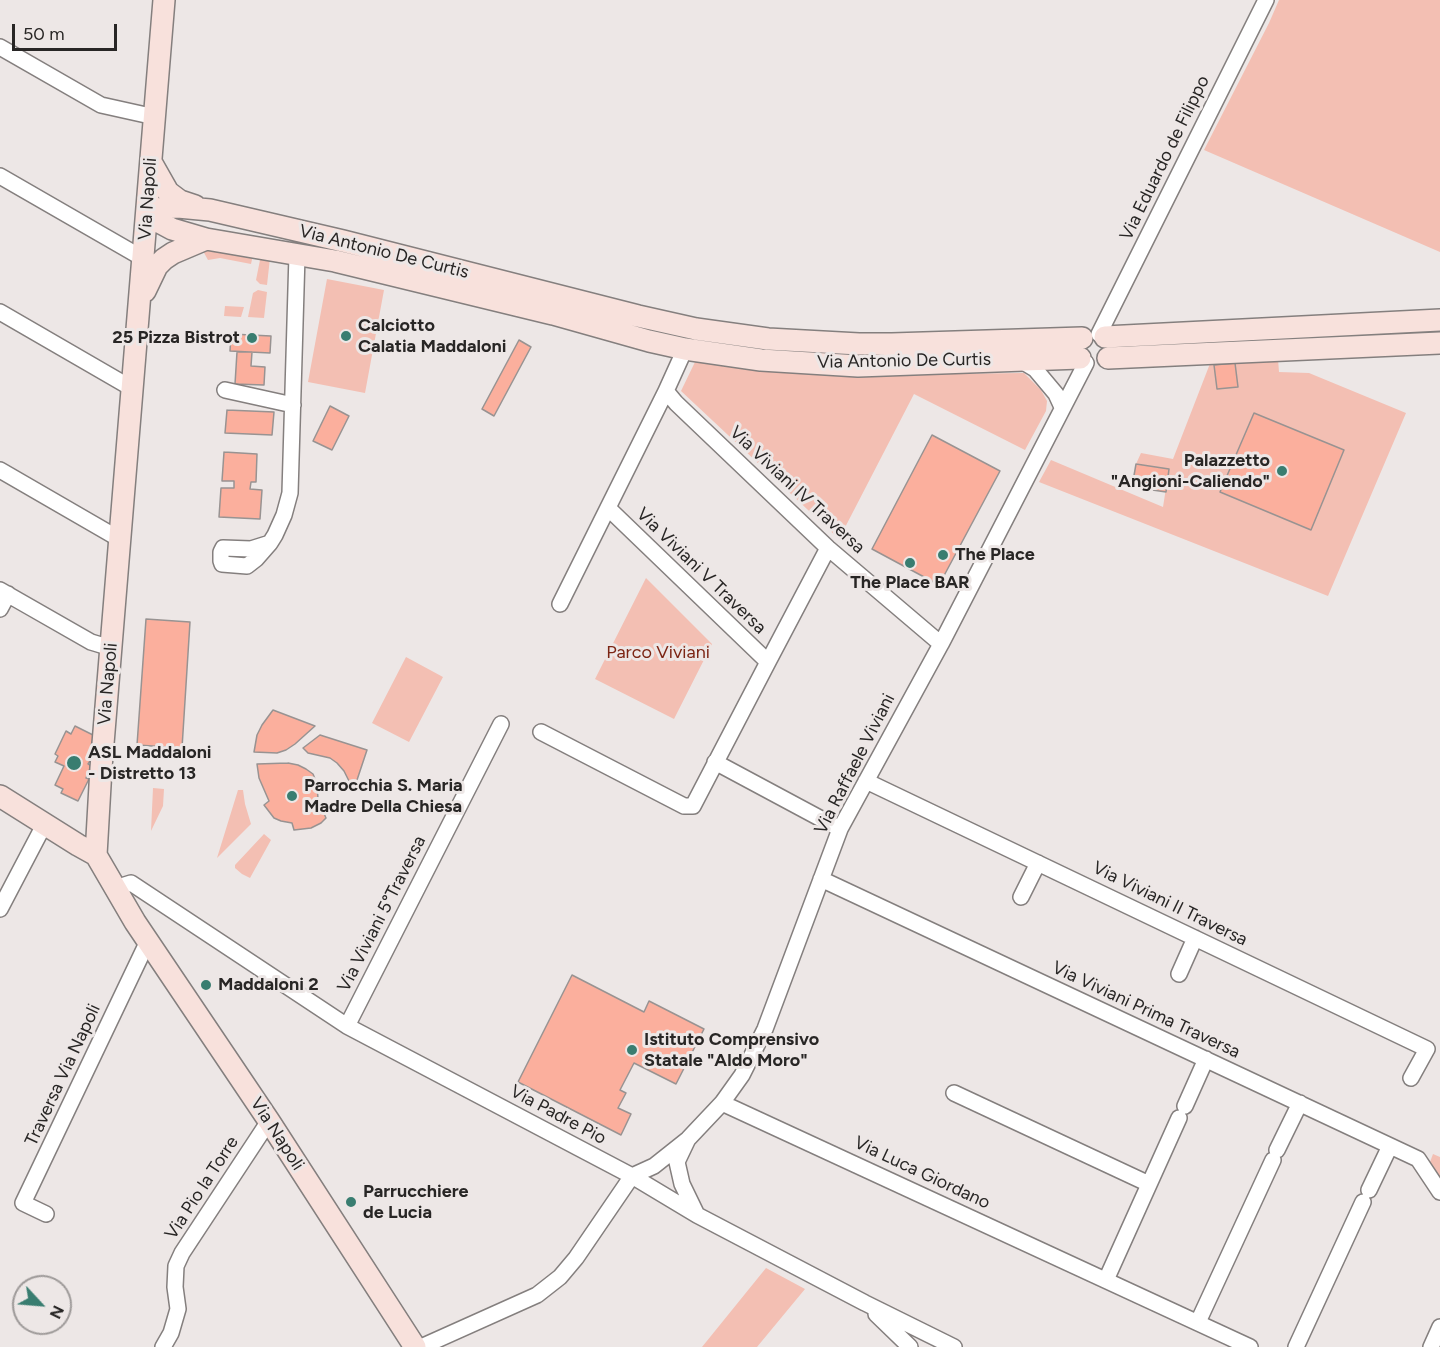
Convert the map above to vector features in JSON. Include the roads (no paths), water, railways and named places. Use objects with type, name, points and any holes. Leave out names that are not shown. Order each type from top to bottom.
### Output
[{"type":"street","name":"Via Napoli","points":[[164,0],[96,855],[135,922],[269,1121],[415,1347]]},
{"type":"street","name":"Via Eduardo de Filippo","points":[[1090,346],[1266,0]]},
{"type":"street","points":[[0,47],[101,105],[155,117]]},
{"type":"street","name":"Via Antonio De Curtis","points":[[151,162],[168,192],[180,201],[343,241],[555,305],[649,341],[685,349],[761,360],[858,366],[1020,360],[1090,346]]},
{"type":"street","points":[[0,176],[144,259]]},
{"type":"street","name":"Via Antonio De Curtis","points":[[147,211],[178,207],[210,210]]},
{"type":"street","name":"Via Antonio De Curtis","points":[[147,211],[159,222],[172,229],[206,239],[335,261],[555,305],[638,316],[696,329],[768,339],[859,344],[1090,346],[1440,320]]},
{"type":"street","points":[[140,299],[164,259],[206,239]]},
{"type":"street","points":[[270,543],[284,515],[290,493],[297,255]]},
{"type":"street","points":[[0,312],[133,389]]},
{"type":"street","name":"Via Antonio De Curtis","points":[[1090,346],[1098,365],[1108,358],[1440,343]]},
{"type":"street","name":"Via Raffaele Viviani","points":[[421,1347],[537,1295],[560,1277],[576,1258],[632,1176],[654,1166],[688,1138],[722,1103],[742,1075],[765,1029],[840,829],[941,644],[1062,407],[1090,346]]},
{"type":"street","points":[[560,604],[685,349]]},
{"type":"street","points":[[1020,360],[1035,369],[1056,394],[1062,407]]},
{"type":"street","points":[[225,390],[293,405]]},
{"type":"street","name":"Via Viviani IV Traversa","points":[[666,391],[828,548],[941,644]]},
{"type":"street","points":[[0,470],[121,540]]},
{"type":"street","name":"Via Viviani V Traversa","points":[[608,508],[768,662]]},
{"type":"street","name":"Via Viviani V Traversa","points":[[541,732],[684,806],[693,806],[828,548]]},
{"type":"street","points":[[0,609],[4,592],[91,642],[111,648]]},
{"type":"street","name":"Via Viviani 5°Traversa","points":[[347,1026],[501,724]]},
{"type":"street","points":[[715,762],[840,829]]},
{"type":"street","name":"Via Viviani II Traversa","points":[[866,781],[1427,1048],[1410,1078]]},
{"type":"street","points":[[0,796],[96,855]]},
{"type":"street","points":[[0,909],[44,825]]},
{"type":"street","points":[[1021,897],[1038,863]]},
{"type":"street","name":"Via Viviani Prima Traversa","points":[[821,879],[1418,1159],[1440,1192]]},
{"type":"street","name":"Via Padre Pio","points":[[115,888],[131,883],[347,1026],[632,1176],[697,1215],[954,1347]]},
{"type":"street","points":[[135,922],[136,910],[144,901],[154,898]]},
{"type":"street","points":[[1179,974],[1196,938]]},
{"type":"street","name":"Traversa Via Napoli","points":[[45,1214],[23,1203],[148,941]]},
{"type":"street","points":[[1106,1280],[1206,1059]]},
{"type":"street","points":[[954,1093],[1149,1184]]},
{"type":"street","name":"Via Luca Giordano","points":[[722,1103],[1197,1322],[1244,1346]]},
{"type":"street","points":[[1197,1322],[1300,1103]]},
{"type":"street","name":"Via Pio la Torre","points":[[163,1347],[171,1334],[178,1309],[176,1266],[182,1253],[269,1121]]},
{"type":"street","name":"Via Raffaele Viviani","points":[[688,1138],[677,1162],[682,1184],[697,1215]]},
{"type":"street","points":[[1296,1347],[1390,1146]]},
{"type":"street","points":[[866,1303],[899,1343]]},
{"type":"street","points":[[1431,1347],[1440,1327]]},
{"type":"place","name":"Calciotto Calatia Maddaloni","points":[[346,336]]},
{"type":"place","name":"25 Pizza Bistrot","points":[[252,338]]},
{"type":"place","name":"Palazzetto \"Angioni-Caliendo\"","points":[[1282,471]]},
{"type":"place","name":"The Place","points":[[943,555]]},
{"type":"place","name":"The Place BAR","points":[[910,563]]},
{"type":"place","name":"ASL Maddaloni - Distretto 13","points":[[74,763]]},
{"type":"place","name":"Parrocchia S. Maria Madre Della Chiesa","points":[[292,796]]},
{"type":"place","name":"Maddaloni 2","points":[[206,985]]},
{"type":"place","name":"Istituto Comprensivo Statale \"Aldo Moro\"","points":[[632,1050]]},
{"type":"place","name":"Parrucchiere de Lucia","points":[[351,1202]]},
{"type":"park label","name":"Parco Viviani","points":[[658,653]]}]
